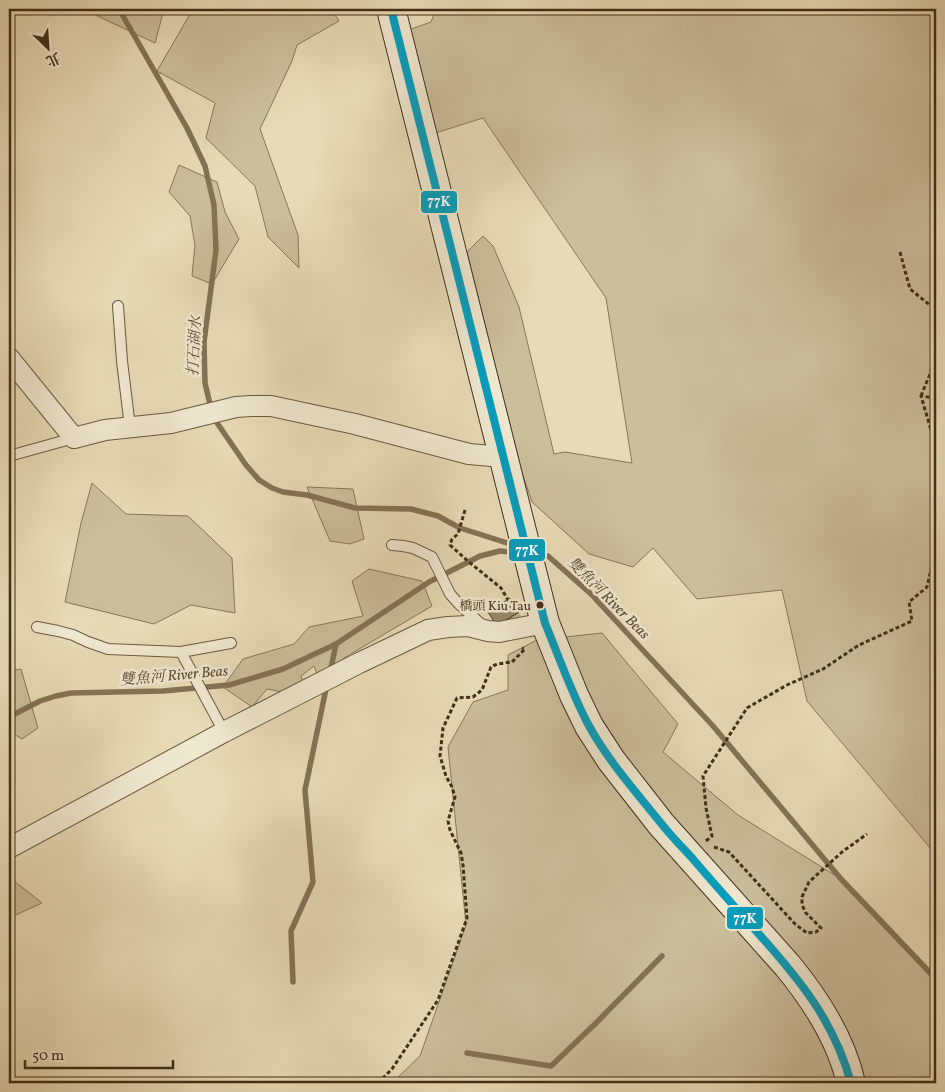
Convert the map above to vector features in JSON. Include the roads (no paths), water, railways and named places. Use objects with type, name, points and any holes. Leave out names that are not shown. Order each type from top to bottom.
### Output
[{"type":"main road","points":[[391,9],[545,623],[574,695],[589,726],[611,760],[661,824],[781,958],[817,1004],[835,1038],[851,1083]]},
{"type":"street","points":[[9,358],[74,438],[105,430],[172,423],[236,407],[271,406],[355,424],[469,454],[504,456]]},
{"type":"street","points":[[9,848],[224,732],[428,630],[468,626],[499,632],[545,623]]},
{"type":"lane","points":[[118,306],[130,427]]},
{"type":"lane","points":[[11,453],[74,438]]},
{"type":"lane","points":[[392,545],[413,548],[432,557],[450,594],[488,631]]},
{"type":"lane","points":[[37,627],[58,631],[108,649],[181,652],[231,643]]},
{"type":"lane","points":[[181,652],[224,732]]},
{"type":"waterway","name":"打石湖水","points":[[119,9],[187,128],[205,166],[214,205],[216,250],[204,342],[205,383],[213,417],[246,465],[259,480],[283,492],[307,495],[355,508],[411,509],[438,516],[460,528],[517,546]]},
{"type":"waterway","name":"雙魚河 River Beas","points":[[9,717],[40,701],[71,693],[163,691],[229,685],[283,669],[336,644],[429,582],[480,556],[500,551],[519,553]]},
{"type":"waterway","name":"雙魚河 River Beas","points":[[535,554],[548,556],[591,594],[713,726],[841,879],[936,979]]},
{"type":"waterway","points":[[330,673],[336,644]]},
{"type":"waterway","points":[[293,982],[291,931],[313,882],[305,790],[327,684]]},
{"type":"waterway","points":[[467,1053],[551,1066],[662,956]]},
{"type":"place","name":"橋頭 Kiu Tau","points":[[540,605]]}]
